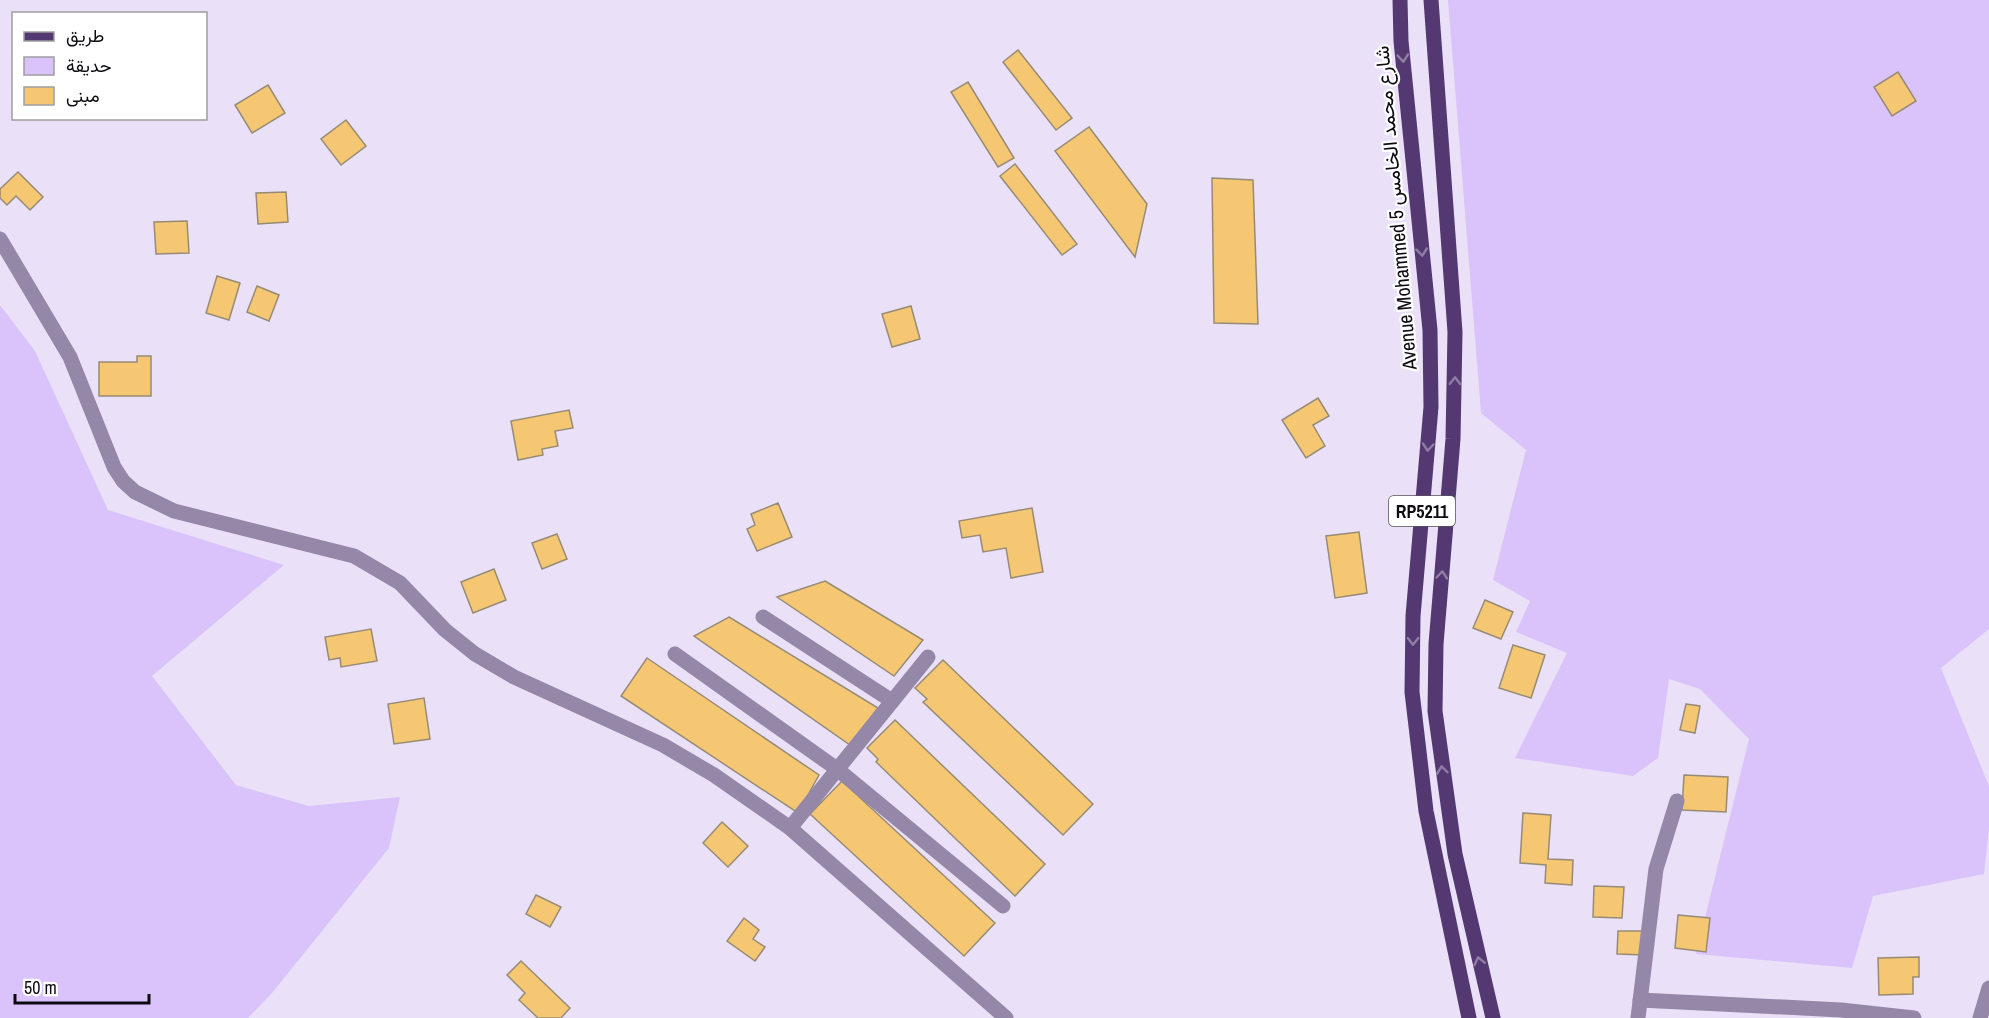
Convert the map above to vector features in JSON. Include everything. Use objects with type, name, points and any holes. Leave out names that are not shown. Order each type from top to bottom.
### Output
[{"type":"main road","name":"Avenue Mohammed 5 شارع محمد الخامس","points":[[1400,0],[1401,41],[1430,330],[1431,407],[1413,616],[1412,692],[1426,811],[1469,1018]]},
{"type":"main road","name":"RP5211","points":[[1431,0],[1455,332],[1454,439],[1436,644],[1436,711],[1455,854],[1492,1018]]},
{"type":"street","points":[[0,239],[70,357],[114,467],[123,481],[135,492],[174,511],[354,556],[381,570],[400,584],[445,630],[475,654],[514,677],[663,745],[714,775],[790,828],[1006,1018]]},
{"type":"street","points":[[763,617],[892,701]]},
{"type":"street","points":[[675,654],[837,769],[1003,906]]},
{"type":"street","points":[[790,828],[928,657]]},
{"type":"street","points":[[1638,1018],[1656,869],[1677,801]]},
{"type":"street","points":[[1980,1018],[1989,988]]},
{"type":"street","points":[[1640,1000],[1756,1012],[1841,1010],[1914,1018]]},
{"type":"green space","points":[[1448,0],[1989,0],[1989,629],[1941,668],[1989,786],[1989,828],[1984,874],[1873,896],[1852,968],[1696,954],[1749,739],[1700,689],[1669,679],[1658,758],[1633,776],[1515,758],[1567,653],[1516,632],[1530,601],[1493,580],[1526,450],[1481,413]]},
{"type":"green space","points":[[0,305],[35,351],[108,510],[284,565],[152,676],[236,785],[309,806],[400,797],[389,848],[272,993],[248,1018],[0,1018]]},
{"type":"building","points":[[1018,50],[1072,118],[1056,130],[1003,62]]},
{"type":"building","points":[[1898,72],[1916,101],[1892,116],[1874,87]]},
{"type":"building","points":[[968,82],[1014,158],[998,167],[951,92]]},
{"type":"building","points":[[268,85],[285,113],[252,133],[235,105]]},
{"type":"building","points":[[346,120],[366,146],[341,165],[321,139]]},
{"type":"building","points":[[1089,127],[1147,204],[1135,257],[1055,151]]},
{"type":"building","points":[[1015,164],[1077,244],[1062,255],[1000,176]]},
{"type":"building","points":[[18,172],[43,197],[30,210],[16,196],[7,205],[0,198],[0,189]]},
{"type":"building","points":[[1212,178],[1253,180],[1258,324],[1214,323]]},
{"type":"building","points":[[286,192],[288,222],[258,224],[256,193]]},
{"type":"building","points":[[187,221],[189,253],[156,254],[154,222]]},
{"type":"building","points":[[217,276],[240,283],[229,320],[206,313]]},
{"type":"building","points":[[257,286],[279,295],[269,321],[247,312]]},
{"type":"building","points":[[911,306],[920,339],[892,347],[882,314]]},
{"type":"building","points":[[137,356],[151,356],[151,396],[99,396],[99,362],[137,362]]},
{"type":"building","points":[[1318,398],[1329,416],[1313,425],[1325,446],[1306,458],[1282,420]]},
{"type":"building","points":[[569,410],[573,428],[555,431],[558,446],[542,449],[543,455],[518,460],[511,421]]},
{"type":"building","points":[[778,503],[792,537],[757,551],[747,529],[755,525],[751,514]]},
{"type":"building","points":[[1032,508],[1043,572],[1011,578],[1006,548],[983,552],[980,535],[962,538],[959,521]]},
{"type":"building","points":[[1359,532],[1367,593],[1335,598],[1326,536]]},
{"type":"building","points":[[557,534],[567,559],[542,569],[532,543]]},
{"type":"building","points":[[494,569],[506,600],[473,613],[461,582]]},
{"type":"building","points":[[825,581],[923,640],[894,676],[777,597]]},
{"type":"building","points":[[1485,600],[1513,612],[1501,639],[1473,628]]},
{"type":"building","points":[[729,617],[878,708],[850,745],[694,636]]},
{"type":"building","points":[[371,629],[377,661],[341,667],[340,658],[329,660],[325,637]]},
{"type":"building","points":[[1513,645],[1545,655],[1531,698],[1499,688]]},
{"type":"building","points":[[647,658],[819,775],[798,813],[621,696]]},
{"type":"building","points":[[943,660],[1093,804],[1063,835],[923,702],[927,699],[915,688]]},
{"type":"building","points":[[424,698],[430,739],[394,744],[388,704]]},
{"type":"building","points":[[1686,704],[1700,706],[1695,733],[1680,730]]},
{"type":"building","points":[[895,720],[1045,864],[1015,896],[876,762],[878,759],[867,748]]},
{"type":"building","points":[[1684,775],[1728,777],[1726,812],[1682,810]]},
{"type":"building","points":[[842,781],[995,923],[964,956],[810,814]]},
{"type":"building","points":[[1523,813],[1551,815],[1548,859],[1573,860],[1572,885],[1545,883],[1546,865],[1520,863]]},
{"type":"building","points":[[722,822],[748,846],[728,867],[703,843]]},
{"type":"building","points":[[1594,886],[1624,887],[1622,918],[1593,917]]},
{"type":"building","points":[[536,895],[561,907],[550,927],[526,914]]},
{"type":"building","points":[[1678,915],[1710,918],[1706,952],[1675,948]]},
{"type":"building","points":[[744,918],[759,930],[753,939],[765,947],[755,961],[727,941]]},
{"type":"building","points":[[1618,931],[1646,931],[1645,955],[1617,954]]},
{"type":"building","points":[[1919,957],[1919,977],[1913,977],[1913,994],[1879,995],[1878,958]]},
{"type":"building","points":[[521,961],[570,1008],[561,1018],[538,1018],[519,1000],[525,993],[507,975]]}]
